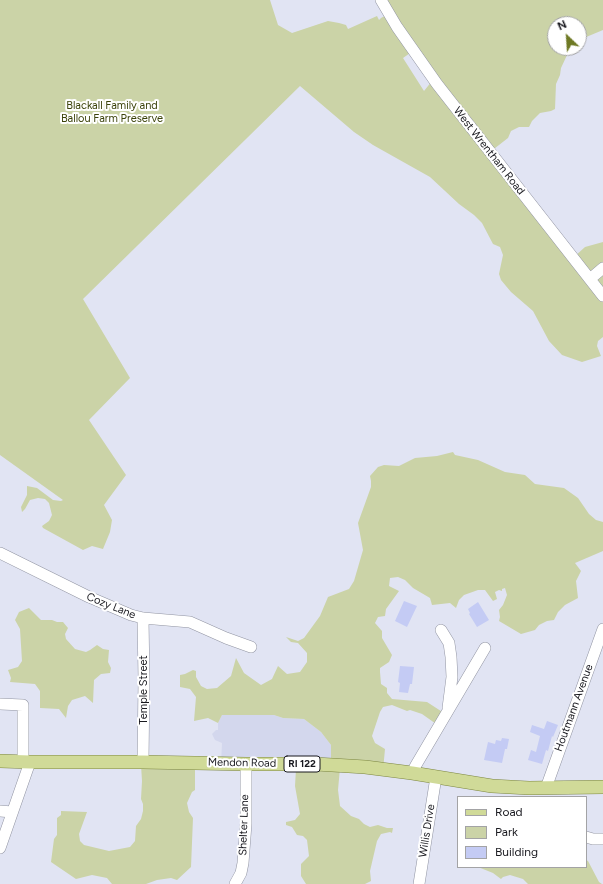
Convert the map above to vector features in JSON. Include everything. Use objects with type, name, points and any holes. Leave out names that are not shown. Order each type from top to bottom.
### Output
[{"type":"main road","name":"Mendon Road","points":[[0,761],[316,764],[365,767],[492,786],[546,788],[578,792],[603,787]]},
{"type":"street","name":"West Wrentham Road","points":[[381,0],[397,27],[437,84],[603,296]]},
{"type":"street","points":[[590,279],[603,268]]},
{"type":"street","name":"Cozy Lane","points":[[0,553],[89,598],[131,615],[143,618],[190,622],[251,647]]},
{"type":"street","name":"Temple Street","points":[[143,618],[143,762]]},
{"type":"street","name":"Houtmann Avenue","points":[[546,788],[600,646],[603,629]]},
{"type":"street","points":[[441,630],[449,643],[451,657],[452,676],[448,711]]},
{"type":"street","points":[[412,773],[485,648]]},
{"type":"street","points":[[0,704],[23,705],[26,762],[0,848]]},
{"type":"street","name":"Shelter Lane","points":[[235,884],[243,863],[246,824],[246,764]]},
{"type":"street","name":"Willis Drive","points":[[419,884],[436,777]]},
{"type":"street","points":[[0,811],[12,812]]},
{"type":"street","points":[[587,837],[593,839],[603,838]]},
{"type":"shaded area","points":[[222,715],[274,715],[283,718],[304,719],[321,732],[331,745],[331,766],[221,764],[222,743],[215,740],[212,734],[218,730],[218,723]]},
{"type":"green space","name":"Blackall Family and Ballou Farm Preserve","points":[[0,0],[270,0],[278,25],[292,33],[328,21],[346,25],[348,29],[377,16],[379,20],[388,14],[381,0],[603,0],[603,30],[587,37],[587,16],[547,16],[547,56],[567,56],[556,84],[555,109],[540,113],[532,121],[529,127],[519,127],[511,131],[508,138],[490,152],[574,257],[585,247],[603,242],[603,337],[598,341],[597,346],[601,356],[582,362],[562,355],[549,341],[533,311],[511,292],[501,280],[499,274],[503,255],[500,247],[493,244],[482,223],[430,177],[373,145],[354,132],[300,86],[83,299],[130,378],[89,420],[126,475],[104,505],[112,520],[110,532],[103,549],[92,546],[83,550],[43,528],[42,526],[49,521],[52,515],[49,503],[45,499],[38,498],[30,500],[22,512],[21,507],[27,495],[27,486],[37,488],[53,500],[63,500],[0,455]],"holes":[[[413,51],[432,81],[424,91],[403,58]]]},
{"type":"green space","points":[[453,452],[455,455],[478,460],[505,472],[525,475],[535,484],[564,488],[578,498],[589,514],[596,520],[603,522],[603,551],[575,563],[581,571],[576,581],[578,598],[565,605],[558,612],[554,620],[547,621],[539,625],[535,630],[521,634],[499,621],[499,610],[507,595],[505,588],[502,589],[502,591],[499,590],[495,592],[497,599],[493,601],[485,590],[478,590],[464,595],[459,600],[456,608],[450,603],[432,605],[430,598],[413,588],[405,580],[398,577],[390,578],[389,586],[399,591],[386,609],[385,616],[378,617],[375,623],[382,631],[382,638],[392,655],[389,662],[380,668],[381,684],[387,688],[387,693],[392,699],[427,702],[447,715],[439,726],[422,714],[410,710],[407,711],[392,705],[383,707],[372,736],[375,743],[385,749],[383,770],[340,768],[338,790],[340,806],[351,816],[359,819],[370,827],[378,825],[393,828],[392,833],[381,834],[377,841],[370,871],[371,881],[365,884],[306,884],[301,876],[301,864],[309,856],[307,840],[303,836],[297,835],[292,827],[286,825],[286,822],[295,820],[300,814],[295,786],[296,769],[331,766],[331,745],[321,732],[304,719],[283,718],[274,715],[222,715],[218,723],[208,718],[194,721],[196,697],[190,689],[180,687],[180,675],[193,670],[196,671],[196,677],[201,686],[207,689],[217,688],[231,676],[236,658],[244,673],[261,685],[272,679],[278,666],[287,674],[300,672],[307,662],[307,653],[298,643],[291,642],[286,637],[298,641],[304,638],[320,616],[328,597],[349,589],[354,581],[363,550],[358,523],[371,487],[370,476],[378,467],[384,465],[399,466],[415,458],[437,456]]},
{"type":"green space","points":[[29,608],[41,620],[63,622],[68,628],[65,634],[66,639],[75,649],[86,652],[97,645],[103,649],[109,650],[108,662],[111,668],[110,673],[101,674],[94,680],[93,703],[85,696],[72,700],[68,706],[66,718],[59,709],[40,708],[40,691],[35,684],[10,682],[11,678],[8,670],[18,667],[22,661],[20,629],[15,620],[19,612]]},
{"type":"green space","points":[[141,765],[195,765],[195,790],[192,792],[187,803],[189,812],[193,818],[191,867],[177,880],[171,878],[157,880],[146,884],[112,884],[107,878],[92,875],[76,879],[51,862],[54,839],[57,835],[57,818],[61,815],[61,811],[87,812],[79,834],[80,841],[84,845],[109,851],[130,847],[135,841],[136,826],[141,819],[143,811],[141,799]]},
{"type":"green space","points":[[587,860],[599,882],[602,884],[528,884],[523,879],[510,875],[501,879],[493,873],[480,868],[587,868]]},
{"type":"building","points":[[404,601],[417,606],[407,627],[395,621]]},
{"type":"building","points":[[478,602],[489,620],[477,627],[469,614],[468,609]]},
{"type":"building","points":[[400,666],[414,667],[412,684],[410,684],[408,693],[399,692],[400,683],[398,682]]},
{"type":"building","points":[[547,721],[558,725],[553,737],[552,736],[548,751],[546,750],[542,764],[528,760],[531,750],[536,752],[540,736],[530,732],[532,725],[544,729]]},
{"type":"building","points":[[502,738],[509,739],[502,763],[484,760],[488,742],[495,744],[496,740],[501,741]]}]
